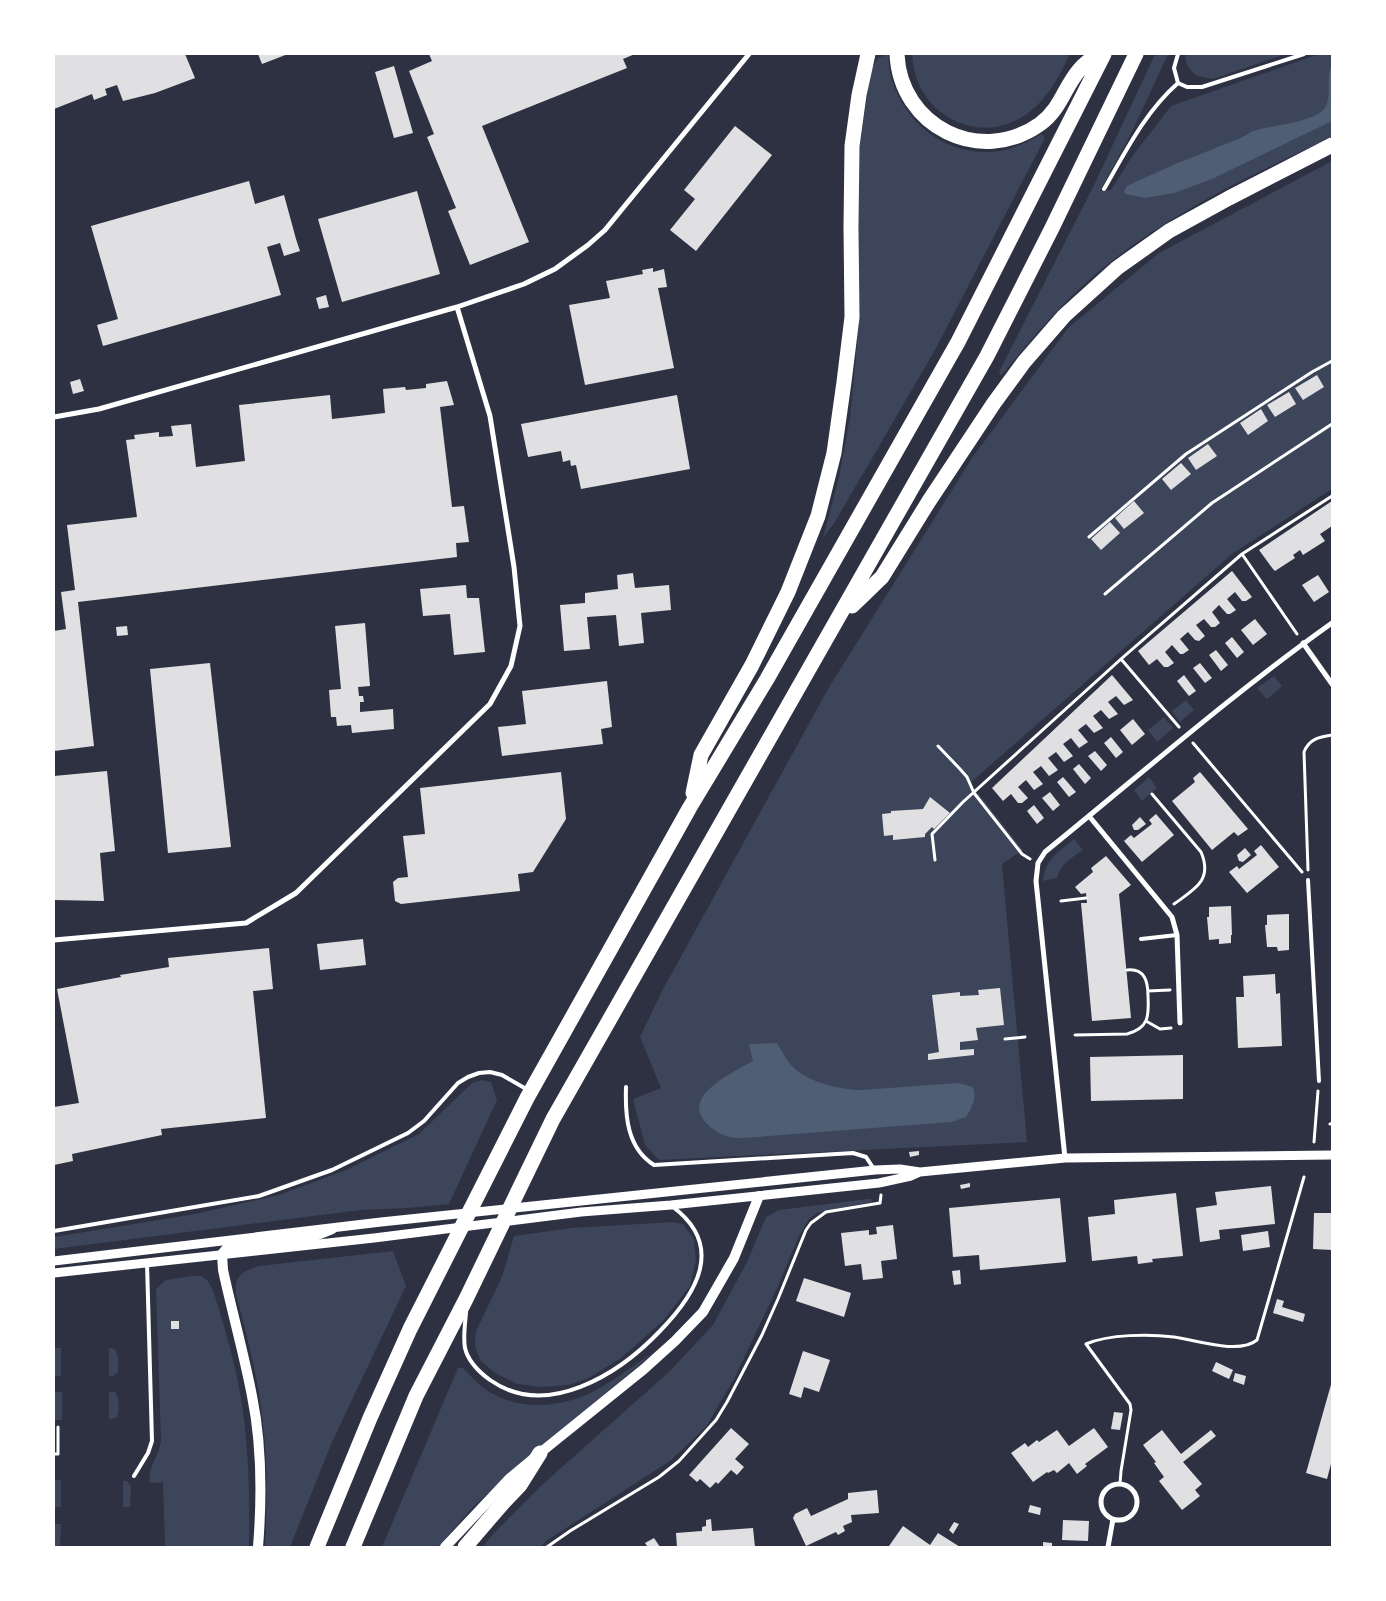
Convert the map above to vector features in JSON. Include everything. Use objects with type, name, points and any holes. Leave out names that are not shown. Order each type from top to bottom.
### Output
[{"type":"highway","points":[[690,807],[701,756],[752,665],[788,592],[818,516],[834,453],[852,318],[850,227],[852,146],[858,95],[868,54]]},
{"type":"highway","points":[[897,54],[900,76],[906,91],[924,115],[948,133],[978,142],[992,142],[1019,136],[1041,123],[1057,107],[1080,69],[1097,54]]},
{"type":"highway","points":[[317,1547],[370,1418],[410,1329],[531,1091],[690,807],[772,670],[958,342],[1104,54]]},
{"type":"highway","points":[[353,1547],[416,1396],[466,1299],[553,1118],[987,356],[1078,175],[1136,54]]},
{"type":"highway","points":[[838,620],[882,577],[929,501],[994,403],[1024,362],[1064,316],[1117,268],[1169,231],[1237,193],[1332,145]]},
{"type":"highway","points":[[465,1547],[520,1485],[540,1453]]},
{"type":"main road","points":[[445,1547],[510,1478],[644,1369],[703,1312],[734,1258],[759,1196]]},
{"type":"main road","points":[[258,1547],[261,1477],[258,1440],[252,1397],[223,1270],[222,1254],[226,1249],[310,1238],[332,1229]]},
{"type":"street","points":[[54,417],[100,409],[457,307],[540,277],[570,260],[605,230],[749,54]]},
{"type":"street","points":[[54,940],[246,923],[296,893],[490,704],[511,666],[520,626],[514,567],[490,416],[457,307]]},
{"type":"street","points":[[1065,1158],[1036,881],[1038,863],[1045,852],[1186,735],[1332,623]]},
{"type":"street","points":[[1303,644],[1332,684]]},
{"type":"street","points":[[1089,816],[1172,917],[1177,935],[1180,1023]]},
{"type":"street","points":[[54,935],[70,939]]},
{"type":"street","points":[[54,1261],[381,1222],[875,1170],[900,1169],[920,1172],[1065,1158],[1332,1155]]},
{"type":"street","points":[[54,1273],[374,1238],[581,1212],[671,1205],[885,1182],[920,1172]]},
{"type":"street","points":[[107,1255],[109,1267]]},
{"type":"street","points":[[73,1259],[74,1271]]},
{"type":"street","points":[[1120,1484],[1132,1489],[1136,1496],[1136,1505],[1133,1513],[1126,1518],[1113,1519],[1103,1511],[1101,1498],[1107,1488],[1120,1484]]},
{"type":"street","points":[[1108,1547],[1113,1519]]},
{"type":"lane","points":[[1178,54],[1174,68],[1178,83]]},
{"type":"lane","points":[[1178,83],[1187,87],[1202,87],[1304,54]]},
{"type":"lane","points":[[1104,189],[1144,120],[1161,98],[1178,83]]},
{"type":"lane","points":[[1308,880],[1319,1081]]},
{"type":"lane","points":[[1141,939],[1177,935]]},
{"type":"lane","points":[[54,1231],[250,1198],[279,1190],[357,1159],[408,1133],[424,1122],[458,1083],[479,1073],[490,1072],[502,1075],[531,1091]]},
{"type":"lane","points":[[626,1087],[625,1108],[629,1131],[639,1151],[646,1160],[654,1164],[853,1153],[866,1157],[871,1161],[875,1170]]},
{"type":"lane","points":[[466,1299],[465,1347],[471,1363],[484,1376],[513,1393],[530,1396],[549,1395],[579,1388],[614,1370],[645,1347],[679,1312],[692,1292],[699,1276],[700,1240],[694,1226],[671,1205]]},
{"type":"lane","points":[[134,1476],[148,1453],[152,1441],[147,1263]]},
{"type":"path","points":[[1089,537],[1186,454],[1304,377],[1332,361]]},
{"type":"path","points":[[1105,594],[1212,503],[1332,424]]},
{"type":"path","points":[[935,860],[932,834],[974,793],[1121,659],[1242,554],[1332,496]]},
{"type":"path","points":[[1242,554],[1303,644]]},
{"type":"path","points":[[1121,659],[1175,722]]},
{"type":"path","points":[[1308,880],[1304,752],[1314,739],[1332,735]]},
{"type":"path","points":[[938,746],[966,777],[974,793],[1022,854],[1038,863]]},
{"type":"path","points":[[1201,754],[1308,880]]},
{"type":"path","points":[[1152,794],[1201,852],[1205,868],[1200,884],[1166,910]]},
{"type":"path","points":[[1061,901],[1086,898]]},
{"type":"path","points":[[1075,1035],[1128,1034],[1142,1028],[1149,1014],[1148,991],[1144,976],[1136,970],[1127,970]]},
{"type":"path","points":[[1148,991],[1179,990]]},
{"type":"path","points":[[1146,1021],[1160,1029],[1177,1027],[1180,1023]]},
{"type":"path","points":[[1005,1039],[1026,1037]]},
{"type":"path","points":[[1314,1155],[1319,1081]]},
{"type":"path","points":[[1120,1484],[1120,1470],[1131,1410],[1130,1404],[1086,1344],[1123,1337],[1154,1336],[1174,1337],[1239,1347],[1251,1345],[1257,1340],[1304,1177]]},
{"type":"path","points":[[547,1547],[658,1478],[679,1461],[716,1420],[727,1402],[766,1326],[801,1241],[811,1223],[826,1212],[880,1203],[885,1182]]},
{"type":"path","points":[[54,1454],[58,1454],[58,1427]]},
{"type":"shaded area","points":[[888,54],[891,77],[898,94],[907,110],[931,135],[963,149],[980,152],[999,151],[1016,147],[1042,134],[1045,138],[935,350],[835,522],[823,538],[839,477],[850,417],[859,323],[859,151],[871,69],[878,58]]},
{"type":"shaded area","points":[[912,54],[1070,54],[1055,83],[1034,108],[1015,121],[995,127],[974,127],[955,121],[939,110],[925,95],[916,76]]},
{"type":"shaded area","points":[[1155,54],[1168,54],[1132,132],[1100,191],[1111,190],[1131,158],[1171,106],[1319,54],[1332,54],[1332,137],[1213,195],[1156,229],[1129,248],[1089,280],[1062,306],[1001,376],[999,372],[1094,185]]},
{"type":"shaded area","points":[[1186,54],[1286,54],[1213,79],[1197,76],[1188,67],[1185,59]]},
{"type":"shaded area","points":[[1332,64],[1332,121],[1212,179],[1174,193],[1145,198],[1125,194],[1124,191],[1127,186],[1243,137],[1252,131],[1304,120],[1321,112],[1328,101],[1329,74]]},
{"type":"shaded area","points":[[1332,161],[1332,489],[1232,554],[970,783],[1023,850],[1002,864],[1027,1142],[659,1160],[645,1145],[633,1099],[661,1088],[640,1037],[662,991],[828,689],[972,458],[1068,328],[1159,253]]},
{"type":"shaded area","points":[[1274,676],[1282,686],[1267,699],[1257,688]]},
{"type":"shaded area","points":[[1186,700],[1194,710],[1180,722],[1172,711]]},
{"type":"shaded area","points":[[1164,717],[1173,728],[1157,742],[1148,730]]},
{"type":"shaded area","points":[[1149,777],[1157,788],[1142,801],[1134,790]]},
{"type":"shaded area","points":[[1074,839],[1083,850],[1064,865],[1057,878],[1043,881],[1046,867],[1058,852]]},
{"type":"shaded area","points":[[777,1043],[788,1061],[798,1072],[815,1081],[862,1090],[958,1083],[973,1087],[973,1102],[966,1117],[951,1122],[744,1138],[734,1138],[720,1134],[708,1125],[700,1115],[699,1105],[704,1096],[711,1087],[722,1079],[753,1061],[749,1044]]},
{"type":"shaded area","points":[[482,1080],[491,1082],[497,1100],[449,1204],[361,1210],[54,1249],[54,1237],[195,1214],[279,1195],[346,1170],[419,1134],[472,1083]]},
{"type":"shaded area","points":[[871,1199],[872,1202],[817,1213],[809,1219],[798,1238],[779,1284],[734,1379],[706,1427],[670,1461],[546,1541],[540,1547],[483,1547],[492,1535],[543,1484],[670,1371],[713,1325],[747,1262],[766,1217],[779,1210]]},
{"type":"shaded area","points":[[673,1222],[683,1224],[694,1239],[696,1260],[690,1286],[663,1321],[621,1358],[589,1378],[568,1385],[541,1387],[517,1384],[495,1373],[480,1360],[475,1346],[476,1331],[502,1277],[514,1236],[572,1228]]},
{"type":"shaded area","points":[[393,1251],[406,1286],[332,1442],[290,1547],[265,1547],[267,1486],[265,1440],[256,1375],[236,1294],[238,1278],[244,1272],[259,1266]]},
{"type":"shaded area","points":[[201,1276],[208,1281],[213,1290],[239,1384],[247,1454],[249,1547],[165,1547],[163,1482],[150,1483],[150,1472],[161,1441],[156,1289],[166,1280]]},
{"type":"shaded area","points":[[55,1348],[61,1348],[61,1376],[55,1376]]},
{"type":"shaded area","points":[[109,1348],[115,1349],[118,1357],[118,1372],[113,1376],[109,1376]]},
{"type":"shaded area","points":[[658,1349],[526,1458],[473,1507],[438,1547],[382,1547],[458,1368],[463,1368],[482,1387],[505,1400],[531,1405],[544,1405],[571,1400],[593,1392]]},
{"type":"shaded area","points":[[55,1392],[62,1392],[62,1420],[55,1420]]},
{"type":"shaded area","points":[[109,1392],[115,1392],[119,1405],[117,1417],[109,1420]]},
{"type":"shaded area","points":[[55,1480],[61,1480],[61,1507],[54,1507]]},
{"type":"shaded area","points":[[123,1481],[127,1481],[131,1486],[130,1507],[123,1507]]},
{"type":"shaded area","points":[[54,1524],[61,1524],[60,1547],[54,1547]]},
{"type":"building","points":[[54,54],[185,54],[195,78],[155,93],[123,101],[117,85],[105,89],[107,95],[94,100],[92,94],[54,109]]},
{"type":"building","points":[[258,54],[288,54],[262,64]]},
{"type":"building","points":[[429,54],[635,54],[623,59],[627,68],[482,126],[529,242],[470,265],[448,211],[456,208],[427,137],[434,134],[409,71],[432,61]]},
{"type":"building","points":[[394,66],[413,133],[394,138],[375,72]]},
{"type":"building","points":[[735,126],[772,155],[696,251],[670,230],[695,199],[684,190]]},
{"type":"building","points":[[249,181],[255,204],[284,195],[300,251],[284,256],[280,243],[267,247],[281,295],[103,346],[97,325],[118,319],[91,226]]},
{"type":"building","points":[[417,191],[440,274],[342,302],[318,219]]},
{"type":"building","points":[[653,268],[653,272],[664,269],[667,287],[658,288],[674,368],[585,385],[569,305],[610,298],[606,281],[643,274],[642,270]]},
{"type":"building","points":[[326,295],[329,307],[319,309],[316,298]]},
{"type":"building","points":[[1317,375],[1324,387],[1303,400],[1295,388]]},
{"type":"building","points":[[80,379],[84,391],[73,394],[70,382]]},
{"type":"building","points":[[447,381],[454,405],[440,407],[452,507],[464,506],[469,542],[456,543],[457,557],[78,602],[94,746],[54,751],[54,631],[66,629],[61,592],[75,590],[67,525],[137,517],[126,440],[135,439],[134,435],[159,432],[159,437],[173,436],[171,426],[191,424],[196,467],[245,461],[239,405],[330,395],[332,419],[385,413],[383,389],[405,387],[406,390],[426,388],[426,384]]},
{"type":"building","points":[[1289,392],[1296,404],[1275,417],[1267,405]]},
{"type":"building","points":[[677,395],[690,469],[581,489],[576,465],[571,466],[570,460],[563,462],[561,451],[528,457],[521,424]]},
{"type":"building","points":[[1261,409],[1268,421],[1248,435],[1240,423]]},
{"type":"building","points":[[1208,444],[1217,456],[1196,470],[1188,458]]},
{"type":"building","points":[[1181,463],[1191,474],[1171,490],[1162,479]]},
{"type":"building","points":[[1134,501],[1144,513],[1124,529],[1115,518]]},
{"type":"building","points":[[1332,501],[1332,526],[1320,534],[1325,541],[1303,555],[1300,550],[1293,555],[1295,558],[1275,571],[1259,550]]},
{"type":"building","points":[[1110,522],[1120,533],[1101,550],[1091,539]]},
{"type":"building","points":[[1232,571],[1252,597],[1242,601],[1235,592],[1227,599],[1236,610],[1227,614],[1219,605],[1212,612],[1220,623],[1215,627],[1211,627],[1204,619],[1196,625],[1205,636],[1199,641],[1195,640],[1188,632],[1180,639],[1189,650],[1180,654],[1172,645],[1165,652],[1174,663],[1164,667],[1157,659],[1149,665],[1138,651]]},
{"type":"building","points":[[633,573],[635,588],[669,585],[671,610],[641,613],[644,643],[619,646],[616,615],[587,617],[590,649],[564,651],[560,605],[585,603],[585,593],[618,589],[617,575]]},
{"type":"building","points":[[1318,575],[1329,592],[1314,602],[1302,585]]},
{"type":"building","points":[[466,585],[467,598],[479,598],[485,652],[454,655],[450,614],[423,616],[420,589]]},
{"type":"building","points":[[1255,619],[1267,634],[1253,645],[1241,630]]},
{"type":"building","points":[[365,623],[370,686],[358,687],[359,696],[363,696],[364,702],[360,702],[360,712],[393,709],[394,729],[352,733],[351,725],[337,726],[336,717],[331,717],[329,690],[341,689],[335,626]]},
{"type":"building","points":[[127,626],[128,635],[117,636],[116,627]]},
{"type":"building","points":[[1232,637],[1244,652],[1237,658],[1225,643]]},
{"type":"building","points":[[1216,650],[1228,665],[1221,671],[1209,655]]},
{"type":"building","points":[[210,663],[231,847],[168,853],[150,669]]},
{"type":"building","points":[[1200,663],[1212,678],[1205,683],[1193,668]]},
{"type":"building","points":[[1112,675],[1133,700],[1124,705],[1116,696],[1108,702],[1118,714],[1109,719],[1101,710],[1093,716],[1103,728],[1094,733],[1086,724],[1078,730],[1088,742],[1079,748],[1071,738],[1063,744],[1073,756],[1064,762],[1056,752],[1048,758],[1058,770],[1049,776],[1041,766],[1033,772],[1043,784],[1034,790],[1026,780],[1018,787],[1028,798],[1022,803],[1018,803],[1011,794],[1003,801],[992,788]]},
{"type":"building","points":[[1184,675],[1196,691],[1189,696],[1177,681]]},
{"type":"building","points":[[607,681],[612,727],[601,729],[603,744],[502,756],[498,727],[526,724],[522,691]]},
{"type":"building","points":[[1133,719],[1145,734],[1132,745],[1120,730]]},
{"type":"building","points":[[1111,737],[1123,752],[1116,758],[1104,743]]},
{"type":"building","points":[[1095,751],[1107,765],[1101,771],[1088,756]]},
{"type":"building","points":[[1079,764],[1091,778],[1085,784],[1073,769]]},
{"type":"building","points":[[107,771],[115,851],[100,853],[104,901],[54,900],[54,776]]},
{"type":"building","points":[[561,772],[566,819],[533,872],[518,874],[520,891],[401,904],[395,901],[393,882],[398,878],[408,877],[403,836],[425,834],[420,788]]},
{"type":"building","points":[[1200,772],[1248,829],[1238,836],[1234,832],[1212,850],[1172,801],[1195,782],[1193,778]]},
{"type":"building","points":[[1063,777],[1076,792],[1069,797],[1057,782]]},
{"type":"building","points":[[1050,792],[1060,805],[1053,811],[1042,798]]},
{"type":"building","points":[[930,797],[950,813],[934,829],[932,827],[925,834],[925,837],[893,840],[893,835],[884,836],[882,814],[891,813],[891,811],[923,809]]},
{"type":"building","points":[[1034,805],[1044,818],[1037,824],[1027,811]]},
{"type":"building","points":[[1156,814],[1174,835],[1142,862],[1124,841],[1131,835],[1134,838],[1152,824],[1149,820]]},
{"type":"building","points":[[1140,817],[1146,824],[1138,830],[1134,830],[1132,825]]},
{"type":"building","points":[[1261,845],[1279,867],[1247,893],[1229,872],[1237,866],[1239,869],[1257,855],[1254,851]]},
{"type":"building","points":[[1245,848],[1251,855],[1243,862],[1239,861],[1237,855]]},
{"type":"building","points":[[1106,856],[1131,885],[1119,894],[1131,1018],[1092,1021],[1081,903],[1087,903],[1086,893],[1081,894],[1075,887],[1093,872],[1091,868]]},
{"type":"building","points":[[1231,906],[1231,943],[1219,944],[1219,939],[1209,940],[1207,917],[1209,917],[1209,907]]},
{"type":"building","points":[[1289,914],[1289,950],[1278,951],[1277,947],[1267,947],[1265,925],[1267,925],[1267,915]]},
{"type":"building","points":[[363,939],[366,965],[320,970],[317,944]]},
{"type":"building","points":[[269,948],[273,989],[253,991],[266,1118],[161,1129],[162,1135],[72,1154],[73,1161],[54,1165],[54,1107],[79,1103],[57,989],[121,977],[120,975],[169,967],[168,958]]},
{"type":"building","points":[[1275,974],[1276,994],[1280,993],[1282,1046],[1238,1048],[1236,997],[1244,997],[1243,976]]},
{"type":"building","points":[[1000,988],[1004,1025],[976,1028],[978,1040],[960,1042],[960,1050],[974,1049],[974,1055],[928,1060],[928,1054],[939,1052],[932,995],[960,992],[960,996],[979,995],[978,990]]},
{"type":"building","points":[[1183,1055],[1183,1099],[1091,1101],[1090,1057]]},
{"type":"building","points":[[919,1151],[919,1155],[910,1157],[909,1152]]},
{"type":"building","points":[[970,1183],[970,1187],[961,1189],[960,1185]]},
{"type":"building","points":[[1271,1186],[1275,1224],[1219,1230],[1220,1239],[1200,1242],[1196,1208],[1217,1205],[1215,1192]]},
{"type":"building","points":[[1176,1193],[1183,1256],[1152,1259],[1153,1262],[1138,1264],[1137,1256],[1092,1261],[1088,1217],[1115,1214],[1114,1200]]},
{"type":"building","points":[[1060,1198],[1066,1262],[980,1270],[979,1255],[953,1257],[949,1208]]},
{"type":"building","points":[[1314,1213],[1332,1213],[1332,1250],[1313,1249]]},
{"type":"building","points":[[893,1225],[897,1259],[881,1261],[883,1278],[863,1280],[861,1264],[845,1266],[841,1233],[869,1230],[869,1235],[877,1234],[876,1227]]},
{"type":"building","points":[[1268,1231],[1270,1247],[1243,1251],[1241,1235]]},
{"type":"building","points":[[960,1270],[961,1284],[954,1285],[952,1271]]},
{"type":"building","points":[[804,1278],[851,1293],[844,1317],[796,1301]]},
{"type":"building","points":[[1277,1299],[1284,1301],[1282,1307],[1305,1314],[1303,1322],[1273,1313]]},
{"type":"building","points":[[171,1321],[179,1321],[179,1329],[171,1329]]},
{"type":"building","points":[[803,1351],[830,1360],[819,1392],[804,1387],[801,1398],[789,1394]]},
{"type":"building","points":[[1216,1362],[1233,1370],[1229,1379],[1212,1371]]},
{"type":"building","points":[[1235,1373],[1246,1376],[1244,1385],[1233,1381]]},
{"type":"building","points":[[1332,1381],[1332,1460],[1327,1479],[1306,1473]]},
{"type":"building","points":[[1114,1412],[1123,1413],[1120,1430],[1111,1429]]},
{"type":"building","points":[[731,1428],[749,1444],[735,1459],[744,1467],[737,1475],[731,1470],[718,1484],[716,1482],[710,1488],[700,1479],[697,1482],[689,1475]]},
{"type":"building","points":[[1094,1428],[1108,1447],[1085,1464],[1087,1466],[1077,1474],[1069,1463],[1057,1473],[1054,1470],[1047,1472],[1033,1482],[1011,1453],[1025,1443],[1028,1447],[1037,1440],[1039,1442],[1057,1430],[1069,1446]]},
{"type":"building","points":[[1162,1430],[1181,1454],[1211,1430],[1216,1436],[1183,1462],[1202,1484],[1195,1490],[1200,1496],[1182,1510],[1159,1481],[1164,1477],[1154,1463],[1156,1462],[1143,1445]]},
{"type":"building","points":[[877,1490],[879,1513],[851,1515],[852,1522],[843,1526],[845,1531],[838,1535],[836,1532],[806,1546],[793,1518],[795,1514],[807,1508],[811,1516],[848,1499],[848,1493]]},
{"type":"building","points":[[1030,1505],[1041,1508],[1040,1515],[1028,1512]]},
{"type":"building","points":[[711,1519],[712,1531],[753,1528],[755,1547],[677,1547],[676,1533],[702,1531],[702,1527],[706,1526],[706,1520]]},
{"type":"building","points":[[1063,1520],[1089,1521],[1088,1541],[1062,1540]]},
{"type":"building","points":[[954,1522],[959,1524],[953,1534],[949,1530]]},
{"type":"building","points":[[903,1526],[930,1545],[938,1533],[960,1547],[889,1546]]},
{"type":"building","points":[[654,1538],[660,1547],[645,1547],[647,1546],[645,1543]]},
{"type":"building","points":[[1043,1542],[1052,1543],[1052,1547],[1043,1547]]}]
